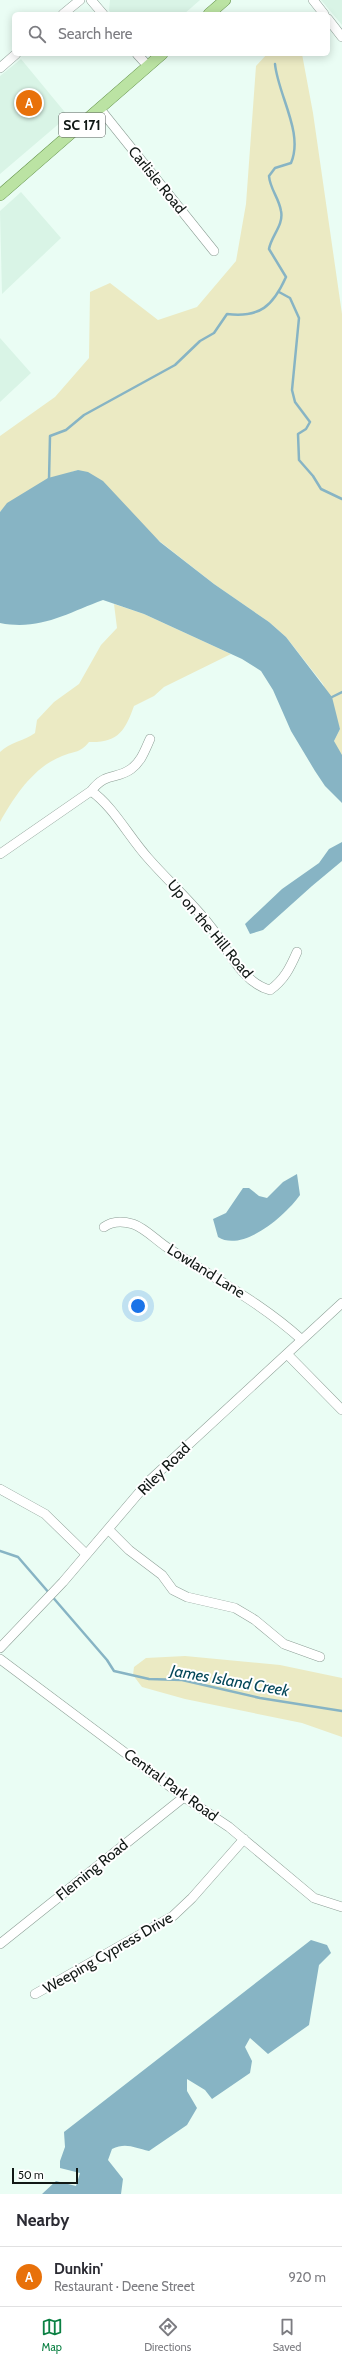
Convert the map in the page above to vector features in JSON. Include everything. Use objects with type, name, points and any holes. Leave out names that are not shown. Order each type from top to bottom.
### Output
[{"type":"main road","points":[[210,12],[225,0]]},
{"type":"main road","name":"SC 171","points":[[0,195],[160,56]]},
{"type":"street","points":[[65,12],[80,0]]},
{"type":"street","points":[[91,0],[101,12]]},
{"type":"street","points":[[313,0],[322,12]]},
{"type":"street","points":[[330,22],[342,37]]},
{"type":"street","points":[[0,68],[14,56]]},
{"type":"street","points":[[139,56],[148,66]]},
{"type":"street","name":"Carlisle Road","points":[[100,109],[214,250]]},
{"type":"street","points":[[0,854],[91,791],[100,780],[131,769],[142,758],[150,739]]},
{"type":"street","name":"Up on the Hill Road","points":[[91,791],[102,798],[148,858],[197,909],[217,934],[229,955],[260,987],[270,990],[280,983],[288,972],[297,952]]},
{"type":"street","name":"Lowland Lane","points":[[104,1227],[110,1223],[124,1222],[135,1224],[168,1248],[271,1313],[301,1339]]},
{"type":"street","name":"Riley Road","points":[[0,1648],[63,1582],[86,1554],[109,1530],[149,1481],[287,1354],[301,1339],[342,1303]]},
{"type":"street","points":[[287,1354],[342,1410]]},
{"type":"street","points":[[0,1489],[45,1514],[86,1554]]},
{"type":"street","points":[[109,1530],[129,1550],[162,1575],[173,1590],[187,1597],[234,1608],[255,1620],[284,1644],[320,1657]]},
{"type":"street","name":"Central Park Road","points":[[0,1659],[184,1797],[244,1839],[314,1898],[342,1907]]},
{"type":"street","name":"Fleming Road","points":[[0,1944],[184,1797]]},
{"type":"street","name":"Weeping Cypress Drive","points":[[35,1994],[173,1916],[192,1898],[244,1839]]},
{"type":"shaded area","points":[[110,0],[200,0],[186,12],[109,11]]},
{"type":"shaded area","points":[[321,0],[342,0],[342,25]]},
{"type":"shaded area","points":[[21,59],[68,116],[0,174],[0,76]]},
{"type":"shaded area","points":[[21,192],[61,238],[2,294],[0,211]]},
{"type":"shaded area","points":[[0,338],[31,373],[0,402]]},
{"type":"green space","points":[[265,56],[302,56],[313,113],[342,314],[342,765],[334,741],[340,729],[323,684],[286,637],[269,622],[214,584],[158,540],[78,470],[36,487],[15,499],[0,512],[0,436],[55,397],[89,358],[90,292],[110,283],[158,320],[197,307],[236,261],[246,204],[256,66]]},
{"type":"green space","points":[[114,604],[144,614],[231,654],[164,687],[154,696],[134,706],[123,729],[114,738],[99,742],[89,742],[82,749],[64,755],[41,768],[18,793],[0,822],[0,752],[8,746],[35,733],[37,720],[54,702],[79,684],[101,645],[117,628]]},
{"type":"green space","points":[[185,1656],[280,1665],[342,1678],[342,1737],[302,1723],[185,1699],[142,1687],[133,1675],[134,1667],[146,1658]]},
{"type":"water","points":[[78,470],[88,472],[103,481],[160,542],[214,584],[269,622],[286,637],[332,697],[340,729],[334,741],[342,755],[342,803],[325,786],[315,771],[291,731],[273,690],[261,671],[242,659],[144,614],[103,600],[41,623],[14,625],[0,623],[0,512],[7,503],[48,478]]},
{"type":"water","points":[[342,842],[342,861],[263,930],[250,934],[245,924],[282,889],[319,863],[329,849]]},
{"type":"water","points":[[297,1174],[300,1195],[285,1212],[263,1230],[239,1240],[228,1241],[218,1237],[213,1219],[226,1213],[243,1188],[249,1188],[259,1196],[267,1198],[283,1182]]},
{"type":"water","points":[[311,1940],[327,1945],[331,1953],[319,1965],[309,2025],[268,2054],[250,2038],[245,2047],[252,2061],[250,2073],[212,2099],[205,2090],[187,2079],[187,2091],[197,2108],[187,2125],[149,2151],[126,2146],[112,2149],[108,2160],[123,2179],[121,2194],[42,2194],[56,2181],[76,2186],[80,2173],[60,2168],[60,2161],[65,2147],[64,2132]]},
{"type":"waterway","points":[[49,480],[50,436],[66,430],[84,415],[175,365],[200,341],[214,333],[227,314],[248,314],[257,312],[264,308],[276,296],[281,287],[286,277],[269,249],[281,221],[281,211],[269,176],[275,168],[291,163],[294,151],[294,139],[289,114],[277,76],[275,64]]},
{"type":"waterway","points":[[279,292],[290,298],[299,318],[292,390],[295,402],[310,422],[306,429],[298,434],[299,460],[313,476],[321,489],[342,499]]},
{"type":"waterway","points":[[330,698],[342,692]]},
{"type":"waterway","name":"James Island Creek","points":[[0,1551],[18,1557],[107,1660],[114,1671],[149,1679],[182,1680],[260,1698],[342,1711]]},
{"type":"place","name":"Dunkin'","points":[[29,103]]}]
